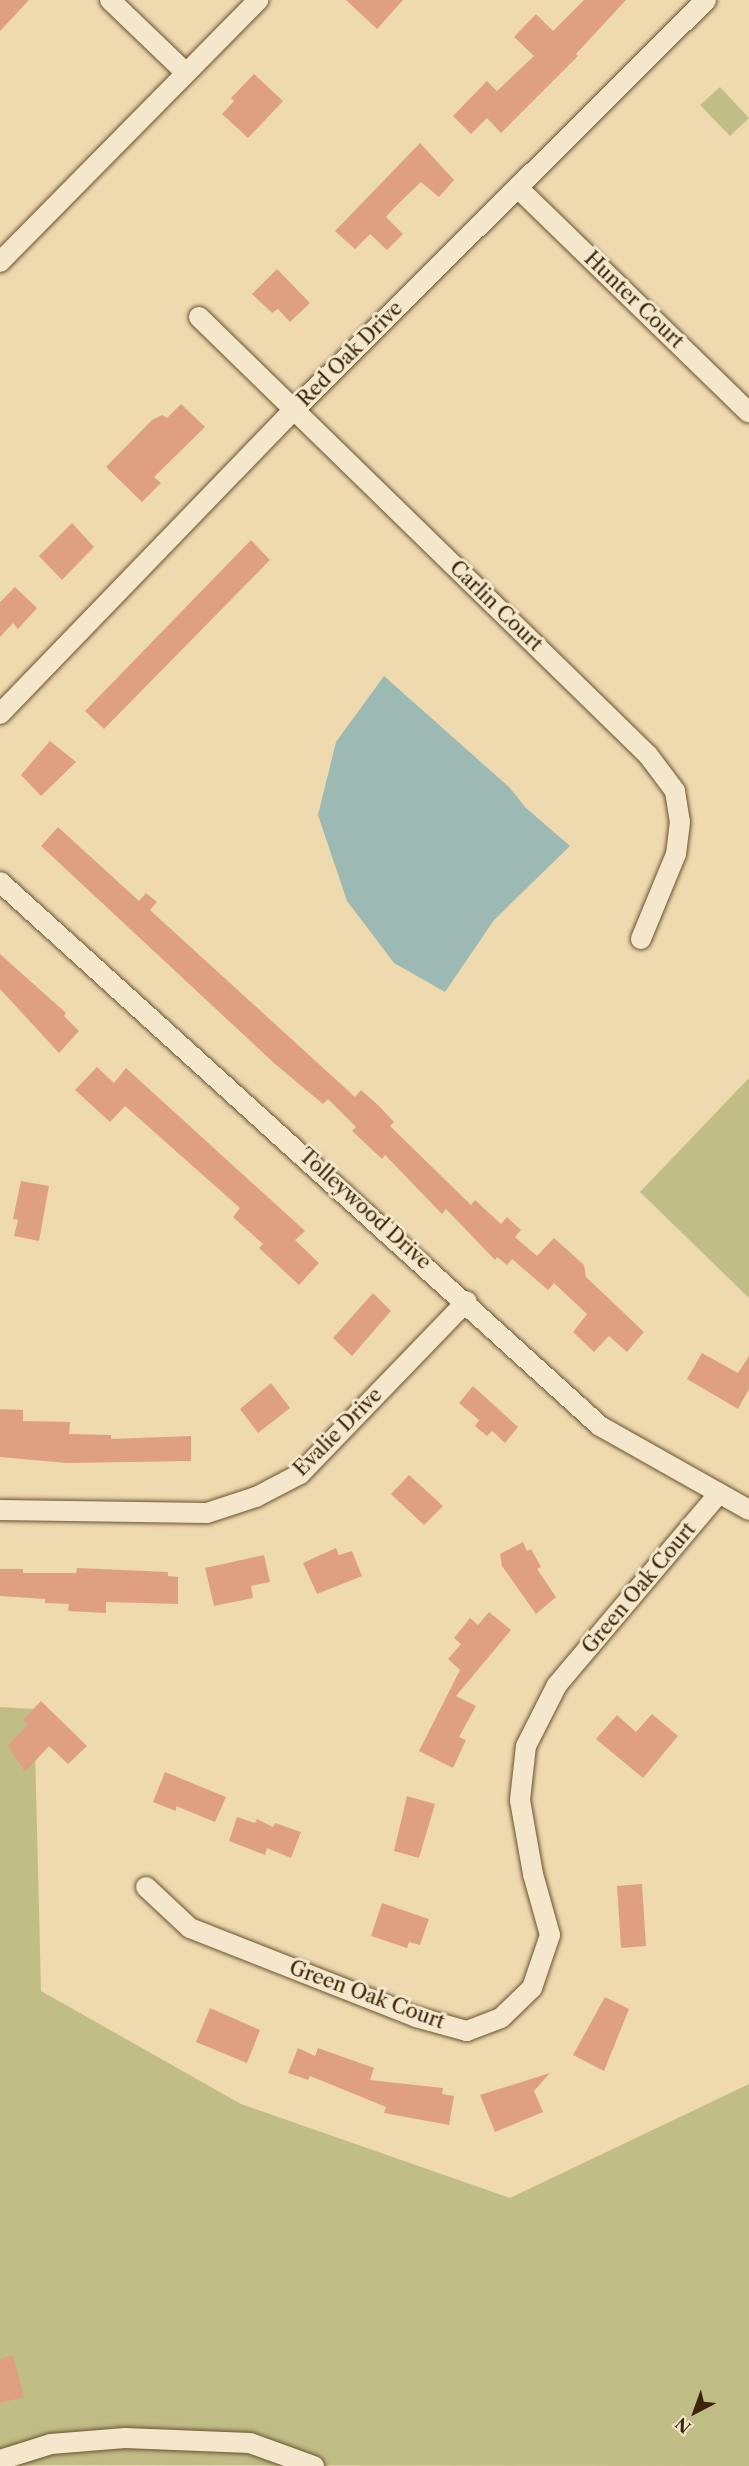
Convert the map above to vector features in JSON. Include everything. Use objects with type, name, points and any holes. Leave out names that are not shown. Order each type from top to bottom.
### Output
[{"type":"street","points":[[110,0],[186,73]]},
{"type":"street","points":[[0,262],[258,0]]},
{"type":"street","name":"Red Oak Drive","points":[[0,714],[295,409],[706,0]]},
{"type":"street","name":"Hunter Court","points":[[518,188],[749,413]]},
{"type":"street","name":"Carlin Court","points":[[199,317],[648,755],[675,791],[680,822],[676,854],[641,939]]},
{"type":"street","name":"Tolleywood Drive","points":[[0,882],[467,1301],[600,1426],[749,1510]]},
{"type":"street","name":"Evalie Drive","points":[[0,1510],[207,1513],[256,1497],[300,1474],[467,1301]]},
{"type":"street","name":"Green Oak Court","points":[[146,1887],[189,1928],[416,2017],[467,2031],[501,2018],[532,1988],[550,1935],[533,1874],[520,1800],[526,1746],[557,1685],[718,1493]]},
{"type":"street","points":[[0,2460],[51,2444],[125,2438],[250,2443],[314,2466]]},
{"type":"shaded area","points":[[720,87],[749,118],[730,136],[700,105]]},
{"type":"shaded area","points":[[749,1078],[749,1298],[640,1192]]},
{"type":"shaded area","points":[[0,1707],[34,1709],[41,1991],[241,2104],[510,2198],[749,2084],[749,2466],[0,2465]]},
{"type":"water","points":[[384,676],[509,787],[526,808],[570,846],[494,920],[445,992],[394,963],[347,901],[318,815],[336,742]]},
{"type":"building","points":[[0,0],[29,0],[0,31]]},
{"type":"building","points":[[346,0],[403,0],[377,29]]},
{"type":"building","points":[[584,0],[626,0],[576,54],[578,56],[501,133],[487,118],[471,134],[453,116],[487,81],[497,91],[534,56],[514,37],[536,14],[553,31]]},
{"type":"building","points":[[254,74],[283,101],[248,138],[222,114],[234,101],[231,98]]},
{"type":"building","points":[[420,143],[454,180],[439,197],[421,182],[396,206],[386,217],[403,234],[387,250],[370,234],[355,249],[335,231]]},
{"type":"building","points":[[277,269],[310,303],[290,322],[278,309],[272,313],[252,294]]},
{"type":"building","points":[[181,404],[205,427],[154,477],[161,483],[142,502],[106,467],[152,420],[162,415],[167,418]]},
{"type":"building","points":[[72,523],[94,547],[62,580],[39,556]]},
{"type":"building","points":[[251,540],[270,560],[104,729],[85,711]]},
{"type":"building","points":[[15,587],[37,608],[18,629],[13,623],[0,637],[0,602]]},
{"type":"building","points":[[50,741],[76,762],[41,796],[21,775]]},
{"type":"building","points":[[58,827],[139,901],[146,893],[157,902],[150,910],[355,1097],[361,1090],[378,1105],[394,1122],[390,1126],[471,1205],[475,1200],[501,1224],[507,1217],[521,1230],[515,1237],[537,1256],[554,1238],[584,1265],[586,1277],[644,1332],[627,1352],[609,1336],[594,1352],[573,1332],[587,1314],[554,1283],[548,1290],[512,1259],[507,1265],[497,1257],[495,1260],[446,1209],[442,1214],[385,1155],[382,1159],[352,1131],[356,1127],[328,1099],[323,1104],[275,1064],[41,846]]},
{"type":"building","points":[[0,954],[66,1013],[64,1016],[79,1031],[59,1053],[0,989]]},
{"type":"building","points":[[97,1067],[114,1083],[126,1068],[305,1231],[295,1240],[319,1263],[299,1285],[259,1248],[263,1244],[233,1217],[240,1208],[125,1106],[110,1122],[75,1090]]},
{"type":"building","points":[[21,1181],[49,1186],[39,1241],[14,1236],[18,1220],[13,1219]]},
{"type":"building","points":[[373,1293],[391,1311],[352,1356],[333,1338]]},
{"type":"building","points":[[702,1353],[738,1373],[749,1356],[749,1389],[738,1409],[687,1379]]},
{"type":"building","points":[[271,1383],[290,1408],[258,1433],[240,1409]]},
{"type":"building","points":[[473,1386],[518,1427],[505,1443],[492,1431],[487,1436],[475,1426],[479,1420],[459,1403]]},
{"type":"building","points":[[0,1409],[23,1410],[23,1421],[70,1422],[69,1434],[111,1435],[111,1439],[191,1436],[191,1461],[67,1463],[0,1457]]},
{"type":"building","points":[[409,1475],[443,1506],[424,1525],[391,1494]]},
{"type":"building","points":[[523,1542],[527,1551],[531,1549],[541,1567],[537,1569],[556,1597],[536,1614],[502,1566],[500,1554]]},
{"type":"building","points":[[336,1548],[339,1555],[352,1551],[362,1576],[317,1594],[303,1563]]},
{"type":"building","points":[[264,1555],[270,1582],[251,1586],[253,1598],[214,1606],[205,1568]]},
{"type":"building","points":[[77,1568],[168,1572],[168,1576],[178,1577],[178,1604],[106,1602],[106,1613],[68,1611],[69,1604],[45,1603],[45,1599],[0,1596],[0,1569],[23,1569],[23,1573],[76,1573]]},
{"type":"building","points":[[489,1612],[511,1630],[456,1696],[476,1706],[459,1737],[466,1740],[453,1768],[419,1751],[460,1670],[448,1659],[461,1644],[454,1638],[470,1618],[478,1625]]},
{"type":"building","points":[[41,1701],[87,1746],[68,1764],[49,1746],[25,1772],[8,1746],[28,1724],[23,1720]]},
{"type":"building","points":[[652,1714],[678,1736],[643,1778],[596,1739],[617,1715],[636,1732]]},
{"type":"building","points":[[165,1772],[226,1797],[215,1822],[176,1806],[176,1811],[153,1802]]},
{"type":"building","points":[[407,1796],[435,1804],[419,1858],[394,1851]]},
{"type":"building","points":[[237,1817],[255,1823],[257,1819],[273,1827],[275,1823],[301,1832],[291,1858],[267,1848],[265,1855],[229,1841]]},
{"type":"building","points":[[642,1884],[646,1946],[621,1948],[617,1886]]},
{"type":"building","points":[[382,1903],[429,1919],[420,1945],[409,1942],[407,1948],[371,1936]]},
{"type":"building","points":[[605,1997],[629,2009],[604,2071],[573,2055]]},
{"type":"building","points":[[210,2008],[260,2030],[247,2063],[196,2042]]},
{"type":"building","points":[[298,2048],[315,2056],[318,2048],[374,2068],[370,2080],[443,2088],[442,2094],[454,2096],[449,2125],[384,2113],[386,2107],[310,2076],[308,2080],[288,2073]]},
{"type":"building","points":[[550,2073],[534,2091],[543,2112],[495,2132],[480,2095]]},
{"type":"building","points":[[13,2355],[24,2397],[0,2403],[0,2359]]}]
